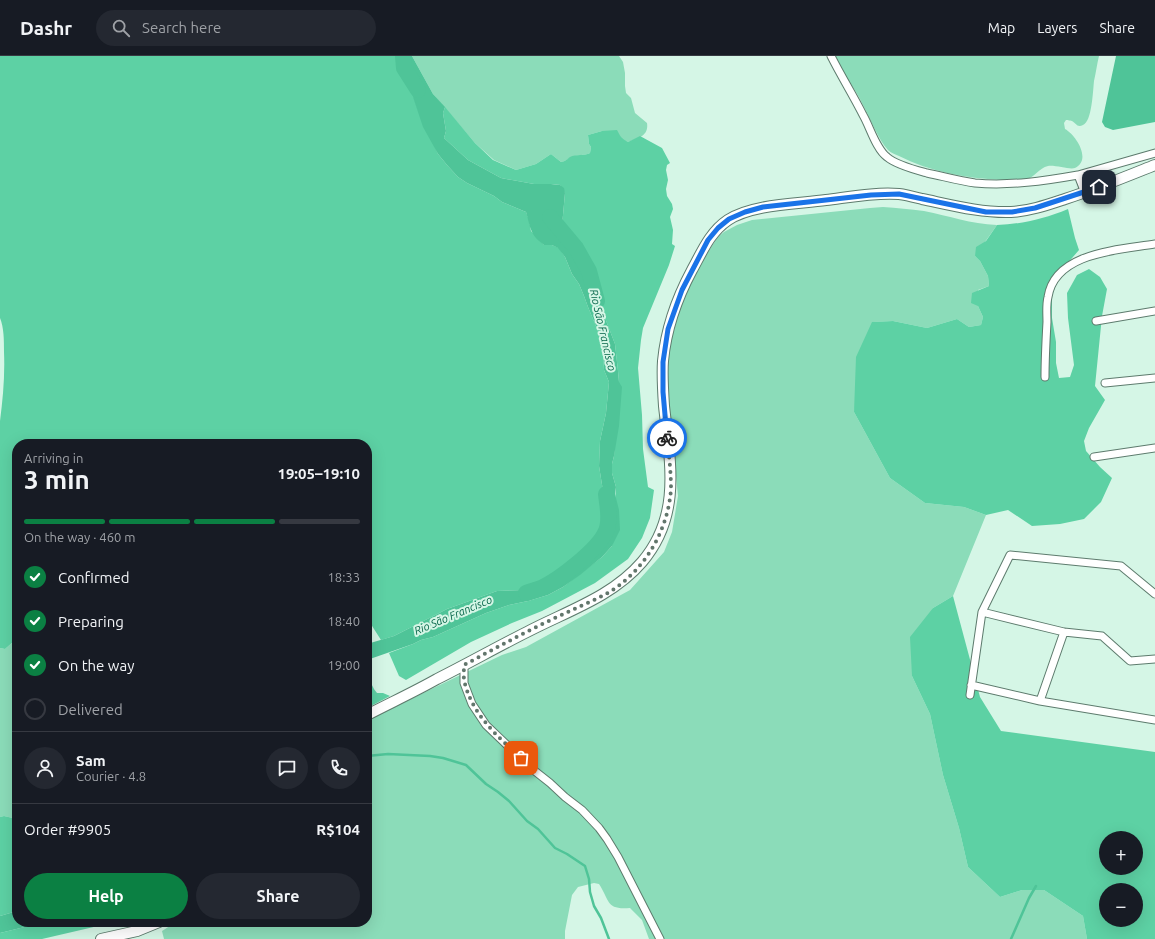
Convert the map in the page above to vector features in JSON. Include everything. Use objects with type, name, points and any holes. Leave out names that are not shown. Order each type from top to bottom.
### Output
[{"type":"main road","points":[[372,712],[528,631],[606,593],[619,585],[643,562],[655,543],[663,526],[667,512],[670,490],[671,468],[663,392],[663,362],[668,329],[682,290],[708,240],[718,228],[729,219],[745,212],[763,207],[871,195],[899,194],[986,212],[1012,212],[1035,208],[1084,193],[1155,165]]},
{"type":"main road","points":[[102,939],[137,931],[146,927]]},
{"type":"street","points":[[831,56],[864,115],[879,147],[887,157],[917,170],[973,183],[1020,183],[1052,180],[1078,175],[1155,153]]},
{"type":"street","points":[[1078,175],[1084,193]]},
{"type":"street","points":[[1045,377],[1048,296],[1054,280],[1062,271],[1082,258],[1109,251],[1155,244]]},
{"type":"street","points":[[1096,321],[1155,311]]},
{"type":"street","points":[[1105,383],[1155,378]]},
{"type":"street","points":[[1094,457],[1155,448]]},
{"type":"street","points":[[970,695],[982,612],[1010,555],[1121,566],[1155,594]]},
{"type":"street","points":[[982,612],[1064,632],[1102,636],[1130,661],[1155,659]]},
{"type":"street","points":[[1040,701],[1064,632]]},
{"type":"street","points":[[464,665],[464,683],[472,704],[486,725],[531,768],[582,810],[599,828],[618,857],[660,939]]},
{"type":"street","points":[[971,685],[1040,701],[1155,720]]},
{"type":"shaded area","points":[[0,56],[401,56],[418,110],[438,154],[458,177],[467,183],[494,196],[502,202],[526,212],[531,231],[544,245],[552,245],[559,248],[565,257],[572,274],[579,284],[598,331],[603,348],[604,370],[609,382],[606,413],[600,441],[599,466],[603,501],[609,517],[611,528],[608,538],[591,556],[553,583],[524,590],[497,591],[447,609],[394,636],[381,640],[372,626],[372,439],[12,439],[12,643],[5,649],[0,648],[0,421],[4,386],[4,334],[0,318]]},
{"type":"shaded area","points":[[412,56],[619,56],[623,62],[626,93],[631,98],[635,113],[647,123],[646,131],[645,134],[639,138],[628,142],[623,140],[619,135],[602,131],[588,135],[589,144],[591,147],[590,153],[575,156],[561,162],[551,154],[536,164],[516,170],[494,160],[475,143],[433,94]]},
{"type":"shaded area","points":[[833,56],[1099,56],[1094,81],[1092,105],[1086,123],[1078,126],[1072,121],[1066,120],[1064,123],[1065,129],[1074,136],[1080,148],[1082,159],[1080,164],[1075,168],[1048,166],[1025,180],[1001,180],[962,176],[911,162],[890,152],[884,145],[859,97]]},
{"type":"shaded area","points":[[445,107],[475,143],[493,160],[516,170],[536,164],[551,154],[561,162],[572,156],[590,153],[591,147],[589,144],[588,135],[602,131],[617,130],[621,137],[628,142],[640,136],[662,148],[670,163],[667,165],[666,170],[668,180],[666,189],[667,196],[673,209],[670,217],[673,230],[672,244],[675,246],[669,265],[643,328],[641,340],[638,368],[643,449],[648,487],[654,490],[650,518],[642,538],[628,559],[595,583],[542,611],[471,642],[406,680],[399,676],[389,653],[421,640],[433,637],[486,613],[509,605],[548,595],[563,587],[602,557],[612,546],[616,487],[612,473],[612,464],[614,456],[619,382],[615,344],[594,285],[566,240],[562,226],[565,193],[560,185],[534,184],[501,178],[468,160],[444,138],[446,131],[443,113]]},
{"type":"shaded area","points":[[883,207],[924,211],[969,221],[997,225],[975,256],[980,261],[988,276],[989,286],[978,290],[978,306],[983,317],[981,325],[969,327],[957,319],[927,328],[893,321],[873,322],[854,412],[890,478],[925,503],[964,507],[986,515],[953,596],[933,608],[912,676],[930,714],[943,775],[959,828],[968,867],[1000,897],[1022,890],[1044,890],[1083,916],[1087,939],[649,939],[642,920],[630,908],[613,906],[607,900],[599,884],[594,883],[578,887],[572,895],[565,931],[565,939],[164,939],[162,931],[168,927],[372,927],[372,718],[502,655],[526,647],[630,590],[664,552],[672,532],[678,496],[666,376],[672,322],[692,279],[718,237],[737,225],[752,220]]},
{"type":"shaded area","points":[[1068,209],[1079,250],[1066,265],[1057,282],[1052,296],[1052,318],[1056,342],[1056,363],[1059,378],[1070,377],[1074,365],[1068,318],[1067,293],[1077,275],[1089,269],[1100,277],[1107,289],[1102,316],[1095,386],[1105,400],[1089,428],[1084,441],[1086,451],[1112,478],[1101,502],[1084,519],[1060,524],[1032,526],[1008,510],[986,515],[964,507],[925,503],[890,478],[854,412],[856,357],[872,322],[893,321],[927,328],[957,319],[969,327],[981,325],[983,317],[978,306],[971,303],[972,293],[989,286],[988,276],[980,261],[975,256],[976,247],[986,241],[997,225],[1033,220],[1050,216]]},
{"type":"shaded area","points":[[953,596],[980,697],[1001,731],[1155,752],[1155,939],[1087,939],[1083,916],[1044,890],[1022,890],[1000,897],[968,867],[959,828],[943,775],[930,714],[912,676],[910,637],[933,608]]},
{"type":"shaded area","points":[[12,643],[12,818],[4,816],[0,817],[0,648],[5,649]]},
{"type":"shaded area","points":[[372,685],[377,693],[383,693],[390,696],[372,705]]},
{"type":"shaded area","points":[[4,816],[12,818],[12,912],[0,916],[0,817]]},
{"type":"shaded area","points":[[25,927],[94,927],[42,939],[0,939],[0,933]]},
{"type":"water","points":[[401,56],[412,56],[433,94],[445,107],[443,113],[446,131],[444,138],[468,160],[501,178],[534,184],[560,185],[564,188],[565,193],[562,226],[566,240],[594,285],[615,344],[619,382],[622,387],[619,426],[612,464],[612,473],[616,487],[615,494],[619,510],[620,530],[612,546],[602,557],[563,587],[548,595],[509,605],[486,613],[433,637],[372,658],[372,643],[394,636],[447,609],[497,591],[524,590],[553,583],[591,556],[603,545],[608,538],[611,528],[609,517],[602,501],[603,491],[599,466],[600,441],[606,413],[609,382],[604,370],[603,348],[598,331],[579,284],[572,274],[565,257],[558,248],[552,245],[544,245],[534,236],[526,212],[502,202],[494,196],[467,183],[458,177],[438,154],[423,127]]},
{"type":"water","points":[[1116,56],[1155,56],[1155,122],[1113,130],[1105,127],[1102,122]]},
{"type":"water","points":[[12,912],[12,927],[25,927],[0,933],[0,916]]},
{"type":"waterway","name":"Rio São Francisco","points":[[403,56],[404,68],[418,90]]},
{"type":"waterway","name":"Rio São Francisco","points":[[550,217],[576,248],[589,271],[597,301]]},
{"type":"waterway","name":"Rio São Francisco","points":[[526,593],[549,584],[568,571],[587,555],[602,538],[606,531],[608,522],[606,494]]},
{"type":"waterway","points":[[372,756],[388,754],[430,756],[443,758],[466,765],[486,784],[509,801],[555,848],[585,866],[594,906],[601,918],[609,939]]},
{"type":"waterway","points":[[1011,939],[1029,898],[1036,886]]},
{"type":"way so far","points":[[521,758],[486,725],[472,704],[464,683],[464,665],[528,631],[606,593],[619,585],[643,562],[655,543],[663,526],[667,512],[671,468],[667,438]]},
{"type":"route","points":[[667,438],[663,392],[663,362],[668,329],[682,290],[708,240],[718,228],[729,219],[745,212],[763,207],[871,195],[899,194],[986,212],[1012,212],[1035,208],[1099,187]]}]
